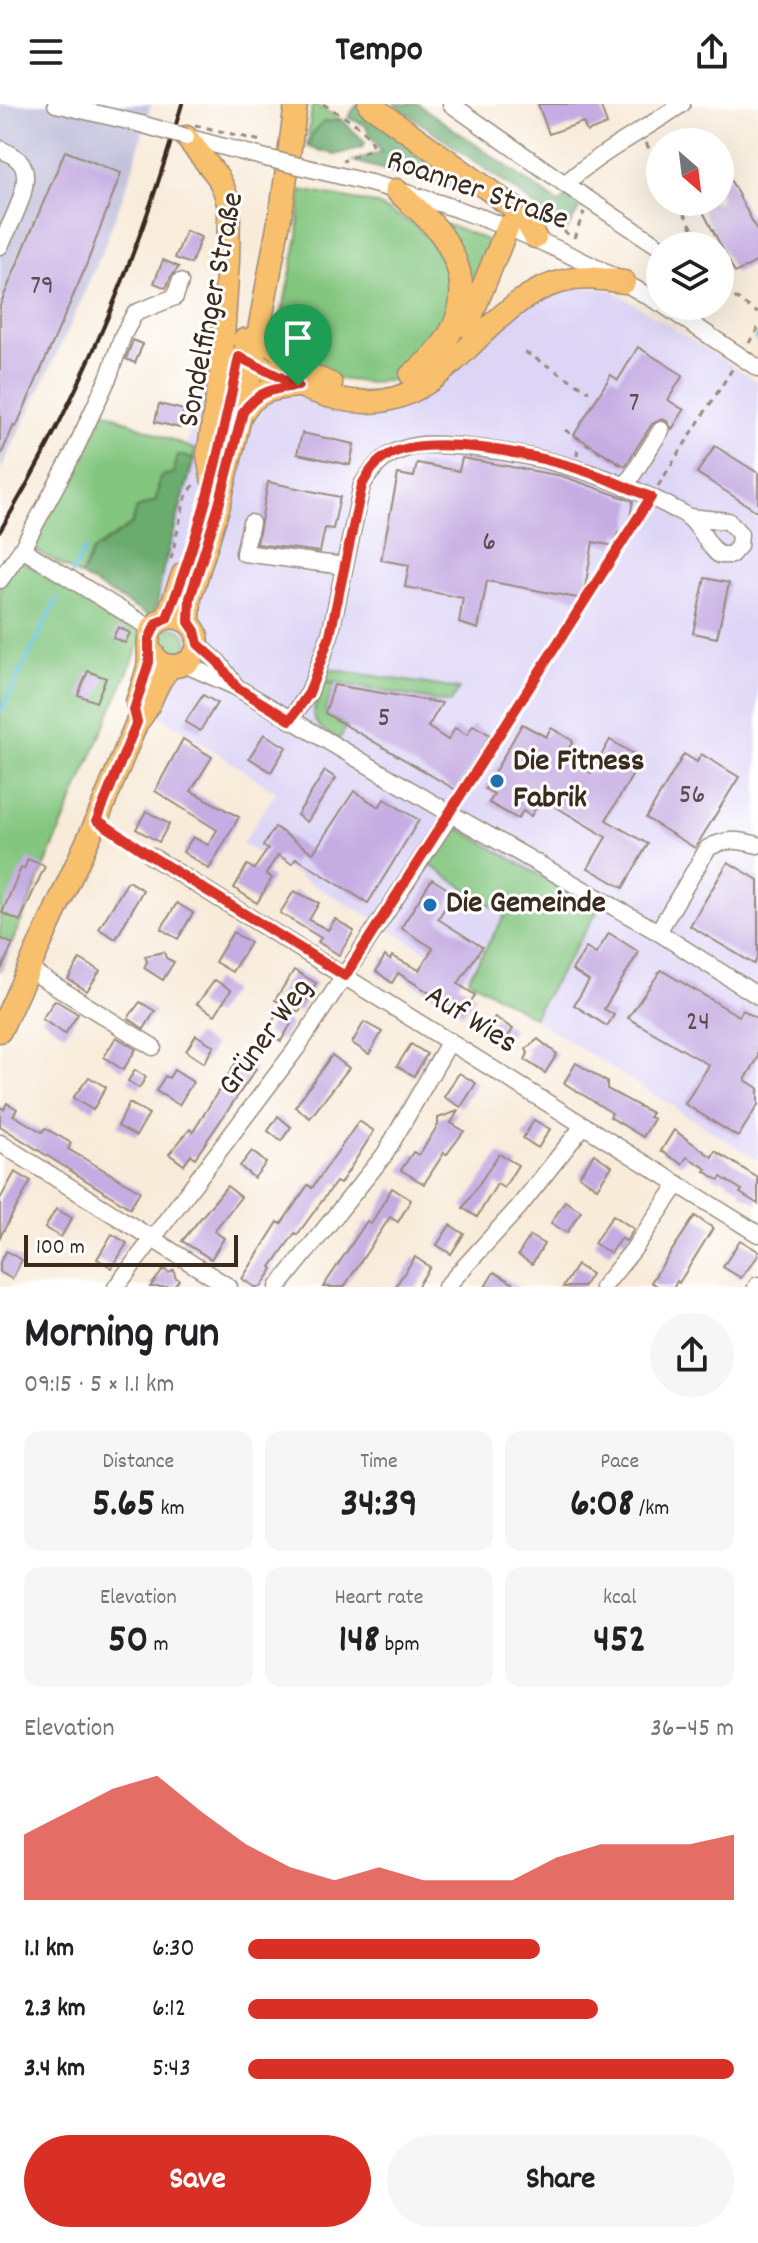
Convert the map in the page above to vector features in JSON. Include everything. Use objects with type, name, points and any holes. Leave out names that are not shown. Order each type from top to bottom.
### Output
[{"type":"main road","name":"Sondelfinger Straße","points":[[164,629],[190,598],[219,505],[239,422],[281,104]]},
{"type":"main road","name":"Sondelfinger Straße","points":[[164,629],[198,526],[248,350],[282,205],[296,104]]},
{"type":"main road","points":[[369,104],[521,213],[535,237]]},
{"type":"main road","points":[[189,130],[225,192],[229,226],[221,371],[208,455],[212,478]]},
{"type":"main road","points":[[248,350],[276,347],[309,375],[349,388],[368,389],[392,385],[411,375],[437,354],[449,339],[457,318],[461,300],[457,269],[439,232],[396,190]]},
{"type":"main road","points":[[460,363],[508,226]]},
{"type":"main road","points":[[248,350],[298,386],[349,400],[381,401],[422,386],[460,363],[504,313],[545,287],[576,279],[624,282]]},
{"type":"main road","points":[[239,422],[257,395],[268,390],[298,386]]},
{"type":"main road","points":[[0,1031],[97,820],[137,722],[147,713],[164,673],[192,657],[198,644],[195,631],[164,629]]},
{"type":"main road","points":[[164,629],[156,660],[178,665]]},
{"type":"main road","points":[[137,722],[134,710],[164,629]]},
{"type":"street","name":"Roanner Straße","points":[[56,104],[141,124],[189,130],[267,150],[508,226],[646,295]]},
{"type":"street","points":[[451,104],[646,238]]},
{"type":"street","points":[[565,184],[588,162],[641,133],[682,104]]},
{"type":"street","points":[[0,149],[15,156],[23,165],[27,177],[0,246]]},
{"type":"street","points":[[0,580],[22,549],[73,454],[135,313],[175,297],[180,282]]},
{"type":"street","name":"Roanner Straße","points":[[685,320],[758,368]]},
{"type":"street","points":[[625,487],[661,430]]},
{"type":"street","points":[[290,720],[309,693],[339,610],[344,566],[362,485],[373,467],[387,455],[410,447],[433,445],[496,449],[586,471],[651,497],[689,517]]},
{"type":"street","points":[[251,523],[244,553],[344,566]]},
{"type":"street","points":[[22,549],[128,623],[164,629]]},
{"type":"street","points":[[198,644],[218,662],[236,687]]},
{"type":"street","points":[[178,665],[236,687],[290,720],[375,764],[451,814],[658,932],[758,996]]},
{"type":"street","name":"Grüner Weg","points":[[116,1287],[296,1049],[451,814]]},
{"type":"street","points":[[658,932],[708,848],[722,840],[738,839],[758,845]]},
{"type":"street","name":"Auf Wies","points":[[151,856],[758,1234]]},
{"type":"street","points":[[30,970],[153,1047]]},
{"type":"street","points":[[278,1287],[385,1154],[450,1041]]},
{"type":"street","points":[[446,1287],[518,1208],[584,1125]]},
{"type":"street","points":[[0,1143],[229,1287]]},
{"type":"street","points":[[603,1287],[647,1231],[678,1184]]},
{"type":"path","points":[[323,104],[362,128],[372,143],[367,151],[345,160],[359,165]]},
{"type":"path","points":[[189,130],[267,150]]},
{"type":"path","points":[[641,133],[646,142]]},
{"type":"path","points":[[573,239],[589,201]]},
{"type":"path","points":[[539,212],[583,244]]},
{"type":"path","points":[[734,297],[758,313]]},
{"type":"path","points":[[749,344],[758,328]]},
{"type":"path","points":[[525,352],[589,391]]},
{"type":"path","points":[[451,814],[736,364]]},
{"type":"path","points":[[565,430],[624,467]]},
{"type":"path","points":[[97,820],[151,856]]},
{"type":"shaded area","points":[[0,104],[151,104],[131,174],[102,252],[0,471]]},
{"type":"shaded area","points":[[573,286],[614,291],[646,311],[646,320],[660,320],[758,382],[758,1160],[381,923],[242,844],[276,792],[143,704],[150,617],[157,605],[203,359],[274,393],[366,408],[519,308]]},
{"type":"green space","points":[[314,104],[342,120],[323,122],[313,133],[309,147],[307,146]]},
{"type":"green space","points":[[357,104],[504,204],[353,161],[381,152],[365,125],[348,118]]},
{"type":"green space","points":[[394,104],[418,104],[560,204],[567,195],[582,205],[566,231],[516,191]]},
{"type":"green space","points":[[342,120],[365,142],[363,147],[335,155],[309,147],[313,133],[323,122]]},
{"type":"green space","points":[[301,190],[376,204],[415,225],[430,241],[442,263],[451,284],[451,300],[442,335],[408,370],[391,380],[370,383],[333,378],[301,357],[278,333],[298,237]]},
{"type":"green space","points":[[438,223],[494,243],[459,334],[430,372],[410,385],[388,392],[366,394],[320,387],[274,368],[279,359],[320,385],[362,393],[400,386],[432,366],[454,337],[465,302],[461,263]]},
{"type":"green space","points":[[99,409],[195,450],[194,459],[178,455],[174,473],[160,477],[156,501],[137,508],[132,524],[93,551],[81,576],[37,551],[33,539]]},
{"type":"green space","points":[[178,455],[194,459],[163,570],[157,605],[150,617],[81,576],[93,551],[132,524],[137,508],[156,501],[160,477],[174,473]]},
{"type":"green space","points":[[14,557],[146,629],[0,971],[0,577]]},
{"type":"green space","points":[[173,628],[183,632],[187,642],[183,652],[173,656],[163,652],[159,642],[163,632]]},
{"type":"green space","points":[[329,669],[459,689],[450,703],[325,681]]},
{"type":"green space","points":[[324,682],[334,685],[325,712],[347,726],[339,739],[320,727],[314,716]]},
{"type":"green space","points":[[454,825],[598,910],[533,1017],[468,979],[505,915],[430,865]]},
{"type":"building","points":[[538,104],[600,104],[607,124],[587,132],[583,122],[549,134]]},
{"type":"building","points":[[65,151],[121,173],[84,271],[0,457],[0,305]]},
{"type":"building","points":[[734,187],[758,232],[758,261],[735,273],[734,232],[714,232],[705,216],[734,216]]},
{"type":"building","points":[[186,231],[201,237],[191,264],[175,258]]},
{"type":"building","points":[[163,260],[179,267],[166,288],[154,283]]},
{"type":"building","points":[[133,340],[143,344],[135,363],[126,359]]},
{"type":"building","points":[[638,347],[683,375],[668,400],[684,410],[672,429],[662,419],[652,424],[625,466],[574,435],[611,375],[618,380]]},
{"type":"building","points":[[159,404],[184,410],[180,428],[155,422]]},
{"type":"building","points":[[302,433],[354,444],[350,465],[297,454]]},
{"type":"building","points":[[715,446],[758,473],[758,512],[697,473]]},
{"type":"building","points":[[462,458],[562,476],[633,501],[627,535],[618,533],[615,546],[593,542],[583,599],[487,581],[478,629],[459,623],[463,598],[405,587],[409,565],[381,560],[398,474],[414,477],[417,463],[459,471]]},
{"type":"building","points":[[268,482],[340,497],[333,529],[325,528],[320,552],[257,544]]},
{"type":"building","points":[[705,578],[729,583],[717,638],[693,633]]},
{"type":"building","points":[[118,627],[130,633],[125,643],[113,638]]},
{"type":"building","points":[[88,671],[106,678],[96,702],[78,695]]},
{"type":"building","points":[[334,685],[442,703],[428,727],[448,740],[455,728],[467,735],[473,725],[490,735],[456,790],[325,713]]},
{"type":"building","points":[[203,695],[217,703],[200,731],[185,722]]},
{"type":"building","points":[[522,724],[546,737],[551,728],[573,741],[564,757],[591,773],[610,740],[642,759],[606,820],[648,844],[623,888],[588,868],[606,837],[541,798],[531,816],[523,811],[518,819],[489,803],[494,794],[485,789]]},
{"type":"building","points":[[264,734],[286,747],[271,772],[249,758]]},
{"type":"building","points":[[183,739],[212,757],[191,791],[239,817],[209,869],[183,852],[193,837],[208,845],[217,830],[155,791]]},
{"type":"building","points":[[684,754],[697,762],[701,754],[739,777],[695,848],[646,818]]},
{"type":"building","points":[[325,771],[336,778],[307,822],[297,815]]},
{"type":"building","points":[[354,791],[379,807],[384,799],[419,820],[368,903],[296,858],[292,864],[278,855],[266,874],[272,878],[257,903],[234,888],[247,865],[254,869],[268,849],[263,846],[275,827],[313,853]]},
{"type":"building","points":[[146,811],[169,824],[159,842],[136,829]]},
{"type":"building","points":[[28,859],[45,866],[20,921],[2,913],[21,868],[24,869]]},
{"type":"building","points":[[728,862],[758,880],[758,957],[754,964],[690,926]]},
{"type":"building","points":[[432,879],[454,893],[438,919],[482,947],[458,984],[475,995],[463,1014],[398,973],[392,983],[376,971],[385,956],[390,960],[392,956],[419,970],[433,948],[401,928]]},
{"type":"building","points":[[128,881],[143,890],[116,939],[99,929]]},
{"type":"building","points":[[294,891],[319,903],[309,920],[328,930],[335,919],[354,931],[339,955],[318,942],[321,938],[280,913]]},
{"type":"building","points":[[177,903],[193,913],[178,939],[161,929]]},
{"type":"building","points":[[233,932],[250,943],[232,972],[215,962]]},
{"type":"building","points":[[609,933],[639,952],[604,1009],[614,1015],[607,1026],[574,1005],[589,981],[572,970],[586,948],[596,954]]},
{"type":"building","points":[[0,938],[13,944],[0,972]]},
{"type":"building","points":[[164,952],[166,958],[174,962],[163,980],[144,968],[147,962],[145,956]]},
{"type":"building","points":[[80,959],[100,971],[87,991],[68,979]]},
{"type":"building","points":[[294,970],[316,983],[299,1012],[275,1000]]},
{"type":"building","points":[[661,970],[739,1016],[743,1010],[758,1019],[758,1058],[745,1080],[758,1088],[758,1105],[738,1137],[685,1104],[709,1065],[628,1018]]},
{"type":"building","points":[[215,980],[231,990],[215,1015],[197,1004]]},
{"type":"building","points":[[55,1000],[78,1014],[65,1034],[42,1019]]},
{"type":"building","points":[[140,1002],[155,1011],[144,1029],[128,1018]]},
{"type":"building","points":[[277,1014],[291,1024],[281,1041],[266,1032]]},
{"type":"building","points":[[495,1017],[513,1029],[500,1049],[482,1037]]},
{"type":"building","points":[[364,1022],[382,1032],[369,1054],[352,1043]]},
{"type":"building","points":[[196,1035],[214,1046],[204,1063],[186,1051]]},
{"type":"building","points":[[116,1037],[136,1049],[123,1070],[104,1057]]},
{"type":"building","points":[[538,1039],[557,1054],[545,1073],[525,1060],[526,1049]]},
{"type":"building","points":[[411,1044],[427,1054],[414,1076],[397,1066]]},
{"type":"building","points":[[332,1055],[349,1068],[310,1118],[295,1107]]},
{"type":"building","points":[[238,1059],[256,1069],[195,1158],[191,1155],[184,1165],[169,1154],[190,1129],[193,1132]]},
{"type":"building","points":[[576,1063],[607,1082],[607,1089],[652,1113],[649,1117],[654,1119],[643,1137],[564,1083]]},
{"type":"building","points":[[135,1070],[146,1077],[139,1088],[128,1081]]},
{"type":"building","points":[[174,1070],[193,1082],[179,1105],[156,1091],[165,1076],[169,1078]]},
{"type":"building","points":[[459,1073],[476,1083],[461,1107],[444,1097]]},
{"type":"building","points":[[89,1077],[106,1087],[93,1110],[73,1098]]},
{"type":"building","points":[[7,1103],[17,1109],[13,1115],[42,1132],[45,1128],[71,1143],[68,1149],[140,1191],[130,1208],[0,1126],[0,1107],[4,1109]]},
{"type":"building","points":[[129,1103],[149,1114],[136,1136],[118,1126]]},
{"type":"building","points":[[458,1111],[451,1123],[464,1131],[447,1154],[444,1153],[424,1184],[401,1170],[413,1152],[419,1155],[438,1125],[438,1118]]},
{"type":"building","points":[[278,1116],[291,1127],[281,1141],[268,1131]]},
{"type":"building","points":[[534,1120],[550,1129],[538,1148],[523,1138]]},
{"type":"building","points":[[359,1121],[374,1131],[340,1184],[336,1182],[297,1235],[295,1233],[261,1287],[242,1279],[278,1222],[281,1224],[308,1185],[312,1188]]},
{"type":"building","points":[[674,1130],[712,1157],[715,1151],[758,1178],[758,1204],[740,1193],[742,1190],[721,1177],[719,1180],[712,1176],[705,1171],[707,1169],[687,1157],[682,1164],[661,1151]]},
{"type":"building","points":[[252,1151],[266,1163],[254,1178],[240,1166]]},
{"type":"building","points":[[499,1154],[518,1165],[504,1188],[497,1184],[477,1217],[463,1208]]},
{"type":"building","points":[[594,1154],[612,1166],[597,1188],[579,1176]]},
{"type":"building","points":[[15,1172],[31,1181],[0,1237],[0,1199]]},
{"type":"building","points":[[227,1186],[241,1197],[214,1231],[224,1238],[211,1259],[182,1241]]},
{"type":"building","points":[[392,1188],[411,1200],[398,1222],[390,1217],[344,1287],[323,1287],[367,1221],[371,1224]]},
{"type":"building","points":[[565,1201],[581,1211],[567,1233],[551,1223]]},
{"type":"building","points":[[56,1209],[72,1218],[61,1237],[45,1228]]},
{"type":"building","points":[[613,1215],[634,1229],[626,1241],[621,1238],[610,1253],[594,1243]]},
{"type":"building","points":[[695,1216],[713,1228],[679,1283],[677,1281],[674,1287],[659,1287],[651,1282]]},
{"type":"building","points":[[450,1225],[464,1234],[451,1254],[437,1245]]},
{"type":"building","points":[[112,1234],[127,1243],[112,1268],[97,1259]]},
{"type":"building","points":[[530,1236],[544,1244],[532,1264],[518,1255]]},
{"type":"building","points":[[740,1240],[758,1251],[758,1256],[741,1278],[723,1267]]},
{"type":"building","points":[[6,1251],[22,1260],[12,1279],[0,1272],[0,1262]]},
{"type":"building","points":[[415,1257],[430,1267],[417,1287],[395,1287]]},
{"type":"building","points":[[577,1265],[591,1274],[583,1287],[563,1287]]},
{"type":"building","points":[[164,1269],[169,1273],[174,1270],[179,1280],[174,1287],[150,1287]]},
{"type":"building","points":[[494,1272],[519,1287],[485,1287]]},
{"type":"waterway","points":[[756,339],[758,335]]},
{"type":"waterway","points":[[72,574],[85,549]]},
{"type":"waterway","points":[[0,713],[57,599]]},
{"type":"railway","points":[[0,531],[56,429],[105,324],[147,215],[182,104]]},
{"type":"place","name":"Die Fitness Fabrik","points":[[497,781]]},
{"type":"place","name":"Die Gemeinde","points":[[430,905]]},
{"type":"route","points":[[239,357],[271,370],[298,386],[278,387],[257,395],[243,412],[189,607],[189,622],[197,635],[198,644],[218,662],[236,687],[290,720],[309,693],[330,635],[362,485],[373,467],[387,455],[410,447],[433,445],[496,449],[586,471],[651,497],[345,976],[97,820],[137,722],[134,710],[149,662],[152,629],[167,618],[198,526],[226,422],[239,357]]}]
